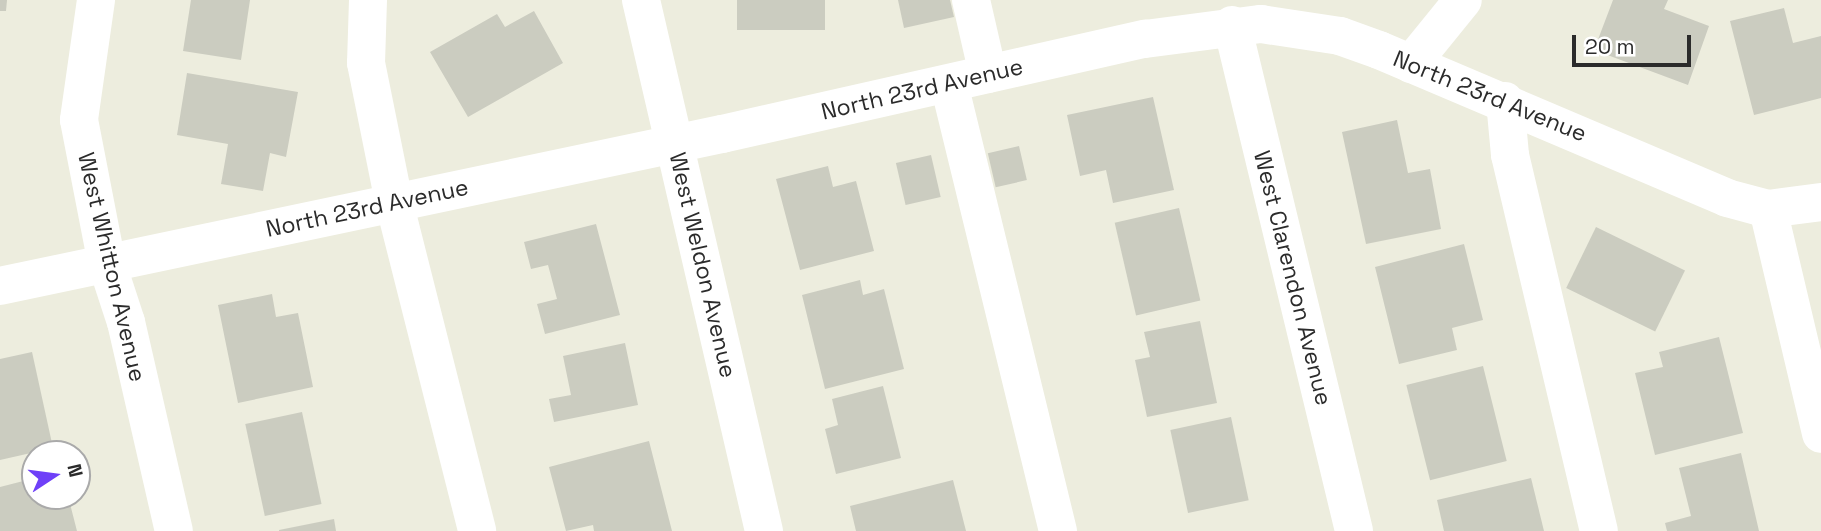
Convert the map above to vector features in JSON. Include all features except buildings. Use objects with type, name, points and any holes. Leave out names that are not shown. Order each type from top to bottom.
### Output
[{"type":"street","name":"West Whitton Avenue","points":[[96,0],[79,120],[107,264],[126,322],[174,531]]},
{"type":"street","points":[[368,0],[366,63],[394,202],[477,531]]},
{"type":"street","name":"West Weldon Avenue","points":[[641,0],[764,531]]},
{"type":"street","points":[[971,0],[988,74]]},
{"type":"street","points":[[1411,64],[1463,0]]},
{"type":"street","name":"North 23rd Avenue","points":[[0,286],[675,144],[988,74],[1232,25],[1309,29],[1340,36],[1505,101],[1727,198],[1768,209],[1821,202]]},
{"type":"street","name":"West Clarendon Avenue","points":[[1232,25],[1354,531]]},
{"type":"street","points":[[949,84],[1058,531]]},
{"type":"street","points":[[1505,101],[1510,155],[1599,531]]},
{"type":"street","points":[[1768,209],[1821,434]]}]
